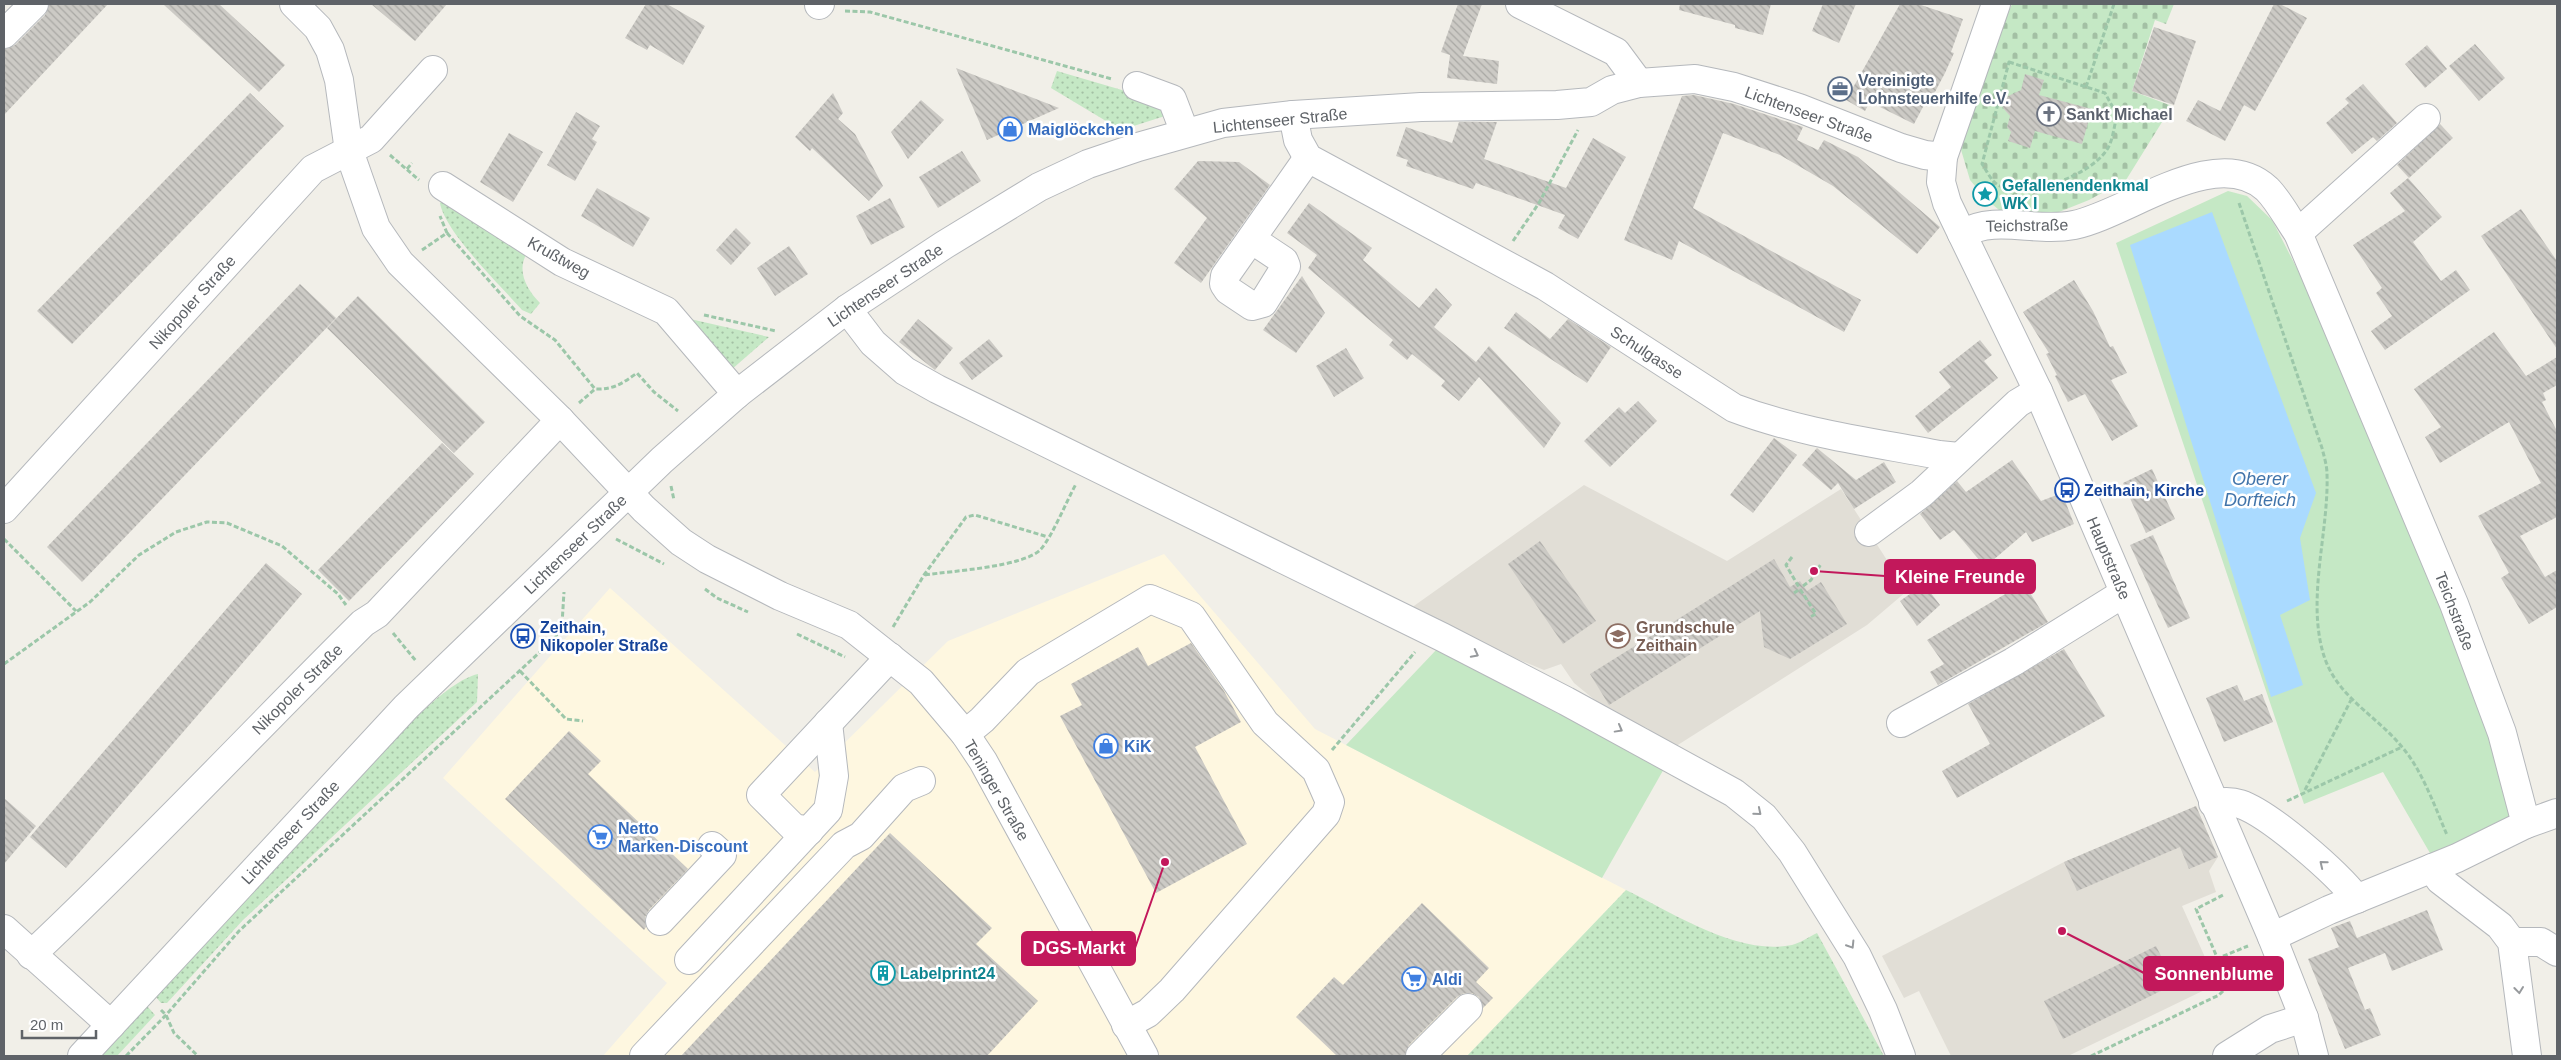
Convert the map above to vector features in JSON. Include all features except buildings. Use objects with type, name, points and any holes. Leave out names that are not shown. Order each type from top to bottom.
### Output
[{"type":"street","points":[[4,34],[34,4]]},
{"type":"street","points":[[294,4],[318,28],[330,50],[360,145],[376,228],[400,263],[560,420],[637,500]]},
{"type":"street","points":[[1520,4],[1616,52],[1639,83]]},
{"type":"street","name":"Hauptstraße","points":[[1996,4],[1943,156],[1941,182],[1947,202],[2038,391],[2248,884],[2260,942],[2304,1018],[2314,1056]]},
{"type":"street","name":"Nikopoler Straße","points":[[4,509],[313,169],[360,145],[433,70]]},
{"type":"street","name":"Lichtenseer Straße","points":[[82,1056],[433,680],[637,500],[737,394],[847,310],[944,245],[1039,187],[1088,164],[1223,123],[1294,115],[1421,107],[1557,105],[1591,102],[1612,90],[1639,83],[1695,79],[1734,87],[1799,108],[1901,148],[1925,155],[1943,156]]},
{"type":"street","points":[[1136,86],[1172,99],[1185,133]]},
{"type":"street","points":[[1251,239],[1308,158],[1298,140],[1294,115]]},
{"type":"street","points":[[2298,233],[2426,118]]},
{"type":"street","name":"Schulgasse","points":[[1308,158],[1499,259],[1545,286],[1734,408],[1767,420],[1809,430],[1939,455],[1959,457]]},
{"type":"street","name":"Teichstraße","points":[[1962,234],[1973,228],[1992,223],[2040,228],[2074,225],[2104,216],[2197,175],[2229,174],[2246,177],[2266,189],[2298,233],[2454,604],[2502,733],[2526,824]]},
{"type":"street","name":"Krußtweg","points":[[439,190],[562,262],[666,311],[737,394]]},
{"type":"street","points":[[847,310],[873,343],[905,371],[1608,724],[1734,793],[1764,817],[1792,852],[1857,956],[1883,1010],[1901,1056]]},
{"type":"street","points":[[1869,532],[1922,493],[2018,403],[2038,391]]},
{"type":"street","name":"Nikopoler Straße","points":[[32,955],[90,899],[236,749],[370,618],[560,420]]},
{"type":"street","name":"Teninger Straße","points":[[637,500],[682,542],[707,559],[780,596],[848,625],[921,682],[965,734],[983,761],[1144,1056]]},
{"type":"street","points":[[1901,723],[2013,662],[2124,593]]},
{"type":"street","points":[[965,734],[982,720],[1028,672],[1150,599],[1191,616],[1265,723],[1316,770],[1330,802],[1326,814],[1172,990],[1148,1013],[1126,1025]]},
{"type":"street","points":[[809,831],[794,828],[761,795],[828,723],[884,652]]},
{"type":"street","points":[[689,960],[828,810],[834,776],[828,723]]},
{"type":"street","points":[[644,1056],[844,845],[861,836],[904,788],[921,781]]},
{"type":"street","points":[[2213,803],[2240,804],[2262,815],[2341,879],[2357,899]]},
{"type":"street","points":[[2260,942],[2357,899],[2457,858],[2526,824],[2557,813]]},
{"type":"street","points":[[660,921],[722,855],[712,846]]},
{"type":"street","points":[[2432,868],[2440,880],[2500,926],[2512,942],[2527,1056]]},
{"type":"street","points":[[4,929],[111,1025]]},
{"type":"street","points":[[2512,942],[2541,942],[2557,952]]},
{"type":"street","points":[[1420,1056],[1468,1008]]},
{"type":"street","points":[[2227,1056],[2270,1029],[2304,1018]]},
{"type":"path","points":[[819,4],[842,11],[870,12],[1136,86]]},
{"type":"path","points":[[2086,87],[2114,4]]},
{"type":"path","points":[[2009,62],[2086,87],[2105,93],[2117,112],[2105,153],[2065,180],[2041,188],[2020,190],[2000,186],[1994,182],[1982,164],[2009,62]]},
{"type":"path","points":[[1499,259],[1539,203],[1591,102]]},
{"type":"path","points":[[360,145],[407,169],[439,190],[438,213],[447,233],[520,316],[555,340],[595,389],[608,389],[622,384],[638,372],[654,392],[683,414]]},
{"type":"path","points":[[407,169],[412,163]]},
{"type":"path","points":[[2229,174],[2322,448],[2327,474],[2317,616],[2319,636],[2331,674],[2351,700],[2402,747],[2430,795],[2457,858]]},
{"type":"path","points":[[400,263],[447,233]]},
{"type":"path","points":[[666,311],[690,312],[769,328],[783,334],[795,348]]},
{"type":"path","points":[[924,575],[1018,561],[1041,550],[1087,464]]},
{"type":"path","points":[[637,500],[670,482]]},
{"type":"path","points":[[884,652],[924,575],[966,517],[975,515],[1048,537]]},
{"type":"path","points":[[4,664],[90,602],[138,555],[176,532],[207,522],[227,523],[282,546],[338,594],[370,618],[433,680]]},
{"type":"path","points":[[4,539],[76,611]]},
{"type":"path","points":[[1792,558],[1786,565],[1802,587],[1816,614],[1810,617]]},
{"type":"path","points":[[1794,593],[1811,580],[1821,564]]},
{"type":"path","points":[[126,1056],[166,1015],[239,931],[555,638],[562,624],[564,589]]},
{"type":"path","points":[[1316,770],[1430,634]]},
{"type":"path","points":[[520,671],[566,719],[583,721]]},
{"type":"path","points":[[2351,700],[2305,791],[2402,747]]},
{"type":"path","points":[[2092,1056],[2219,995],[2226,988],[2227,980],[2216,959],[2196,909],[2248,884]]},
{"type":"path","points":[[2216,959],[2260,942]]},
{"type":"path","points":[[142,993],[166,1015],[174,1033],[198,1056]]},
{"type":"shaded area","name":"Grundschule Zeithain","points":[[1584,485],[1727,561],[1841,489],[1907,591],[1867,625],[1673,748],[1647,728],[1612,714],[1574,683],[1561,664],[1544,670],[1404,613]]},
{"type":"shaded area","points":[[1164,554],[1315,729],[1626,890],[1467,1056],[603,1056],[667,983],[443,778],[610,588],[815,772],[948,641]]},
{"type":"shaded area","points":[[2196,806],[2218,857],[2209,871],[2216,892],[2182,906],[2217,984],[2068,1056],[1951,1056],[1919,991],[1904,998],[1882,956],[2064,862]]},
{"type":"green space","points":[[2012,4],[2174,4],[2166,24],[2155,20],[2132,91],[2172,106],[2126,180],[2089,200],[2059,212],[2027,217],[2005,215],[1986,199],[1970,180],[1959,143],[1977,87]]},
{"type":"green space","points":[[1057,71],[1156,100],[1165,116],[1121,130],[1051,88]]},
{"type":"green space","points":[[2228,191],[2247,196],[2272,220],[2325,323],[2495,737],[2512,820],[2434,860],[2383,772],[2304,804],[2116,243]]},
{"type":"green space","points":[[445,198],[527,253],[523,267],[524,280],[540,303],[531,314],[522,310],[462,243],[444,215],[440,203]]},
{"type":"green space","points":[[690,319],[769,337],[731,370]]},
{"type":"green space","points":[[1438,648],[1665,767],[1602,878],[1346,745]]},
{"type":"green space","points":[[478,674],[477,702],[243,920],[167,1003],[161,1003],[156,997],[162,987],[406,728],[450,688]]},
{"type":"green space","points":[[1626,890],[1706,930],[1750,944],[1771,947],[1792,945],[1817,933],[1884,1056],[1467,1056]]},
{"type":"green space","points":[[147,1006],[155,1015],[117,1056],[101,1056]]},
{"type":"water","name":"Oberer Dorfteich","points":[[2212,212],[2316,493],[2300,538],[2310,600],[2280,615],[2303,685],[2271,697],[2130,245]]},
{"type":"place","name":"Vereinigte Lohnsteuerhilfe e.V.","points":[[1840,89]]},
{"type":"place","name":"Sankt Michael","points":[[2049,114]]},
{"type":"place","name":"Maiglöckchen","points":[[1010,129]]},
{"type":"place","name":"Gefallenendenkmal WK I","points":[[1985,194]]},
{"type":"place","name":"Zeithain, Kirche","points":[[2067,490]]},
{"type":"place","name":"Kleine Freunde","points":[[1814,571]]},
{"type":"place","name":"Zeithain, Nikopoler Straße","points":[[523,636]]},
{"type":"place","name":"Grundschule Zeithain","points":[[1618,636]]},
{"type":"place","name":"KiK","points":[[1106,746]]},
{"type":"place","name":"Netto Marken-Discount","points":[[600,837]]},
{"type":"place","name":"DGS-Markt","points":[[1165,862]]},
{"type":"place","name":"Sonnenblume","points":[[2062,931]]},
{"type":"place","name":"Labelprint24","points":[[883,973]]},
{"type":"place","name":"Aldi","points":[[1414,979]]}]
